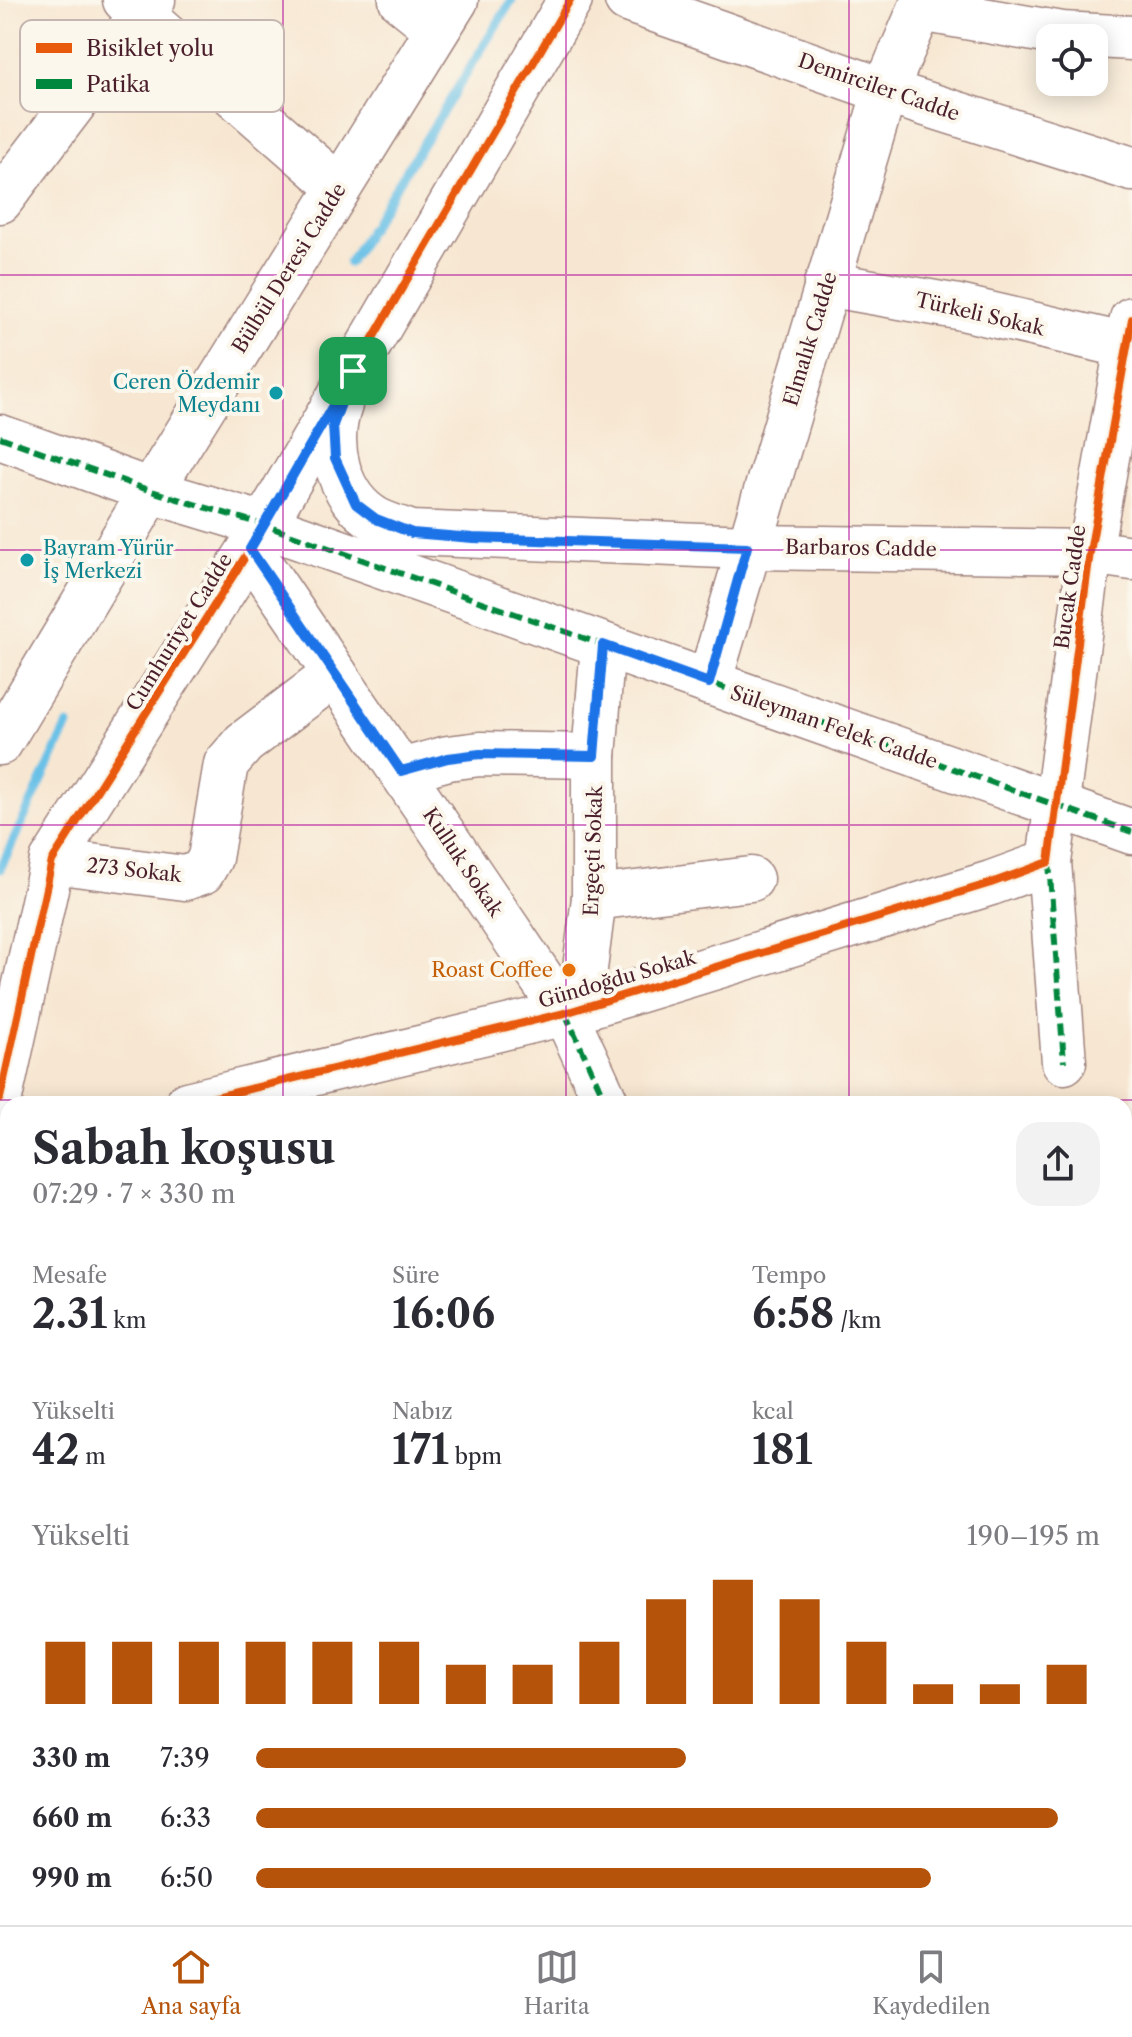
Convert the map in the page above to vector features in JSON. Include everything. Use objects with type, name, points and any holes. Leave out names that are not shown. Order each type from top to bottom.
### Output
[{"type":"street","points":[[401,0],[447,15]]},
{"type":"street","name":"Cumhuriyet Cadde","points":[[0,1096],[52,861],[257,537],[570,0]]},
{"type":"street","name":"Demirciler Cadde","points":[[627,0],[885,91],[1132,169]]},
{"type":"street","points":[[923,4],[1062,34],[1132,38]]},
{"type":"street","name":"Elmalık Cadde","points":[[709,683],[885,91],[923,4]]},
{"type":"street","points":[[140,5],[156,20]]},
{"type":"street","name":"Bülbül Deresi Cadde","points":[[0,743],[151,491],[447,15]]},
{"type":"street","points":[[0,201],[64,112]]},
{"type":"street","points":[[257,112],[339,187]]},
{"type":"street","name":"Türkeli Sokak","points":[[826,284],[1130,337]]},
{"type":"street","name":"Bucak Cadde","points":[[1064,1062],[1049,862],[1055,805],[1111,555],[1130,337]]},
{"type":"street","name":"Barbaros Cadde","points":[[353,371],[333,425],[335,458],[356,504],[376,519],[412,533],[473,538],[747,547],[1111,555]]},
{"type":"street","name":"Süleyman Felek Cadde","points":[[0,437],[151,491],[257,537],[603,645],[1132,832]]},
{"type":"street","name":"Kulluk Sokak","points":[[257,537],[335,674],[572,1010],[604,1096]]},
{"type":"street","name":"Ergeçti Sokak","points":[[572,1010],[594,898],[594,756],[603,645]]},
{"type":"street","name":"273 Sokak","points":[[52,861],[185,878],[202,872],[210,858],[226,764],[244,743],[335,674]]},
{"type":"street","points":[[401,771],[448,758],[480,754],[594,756]]},
{"type":"street","name":"Gündoğdu Sokak","points":[[220,1096],[572,1010],[991,883],[1049,862]]},
{"type":"street","points":[[594,898],[751,879]]},
{"type":"waterway","points":[[349,263],[512,0]]},
{"type":"waterway","points":[[0,869],[68,725]]},
{"type":"marked path","points":[[0,437],[151,491],[264,525],[1132,832]]},
{"type":"marked path","points":[[1049,862],[1064,1062]]},
{"type":"marked path","points":[[565,1013],[603,1096]]},
{"type":"cycle path","points":[[0,1096],[52,861],[250,549],[570,0]]},
{"type":"cycle path","points":[[220,1096],[565,1013],[991,883],[1049,862],[1090,552],[1132,319]]},
{"type":"place","name":"Ceren Özdemir Meydanı","points":[[276,393]]},
{"type":"place","name":"Bayram Yürür İş Merkezi","points":[[27,560]]},
{"type":"place","name":"Roast Coffee","points":[[569,970]]},
{"type":"route","points":[[353,371],[333,425],[335,458],[356,504],[376,519],[412,533],[473,538],[747,547],[709,683],[603,645],[594,756],[480,754],[448,758],[401,771],[250,549],[353,371]]}]
